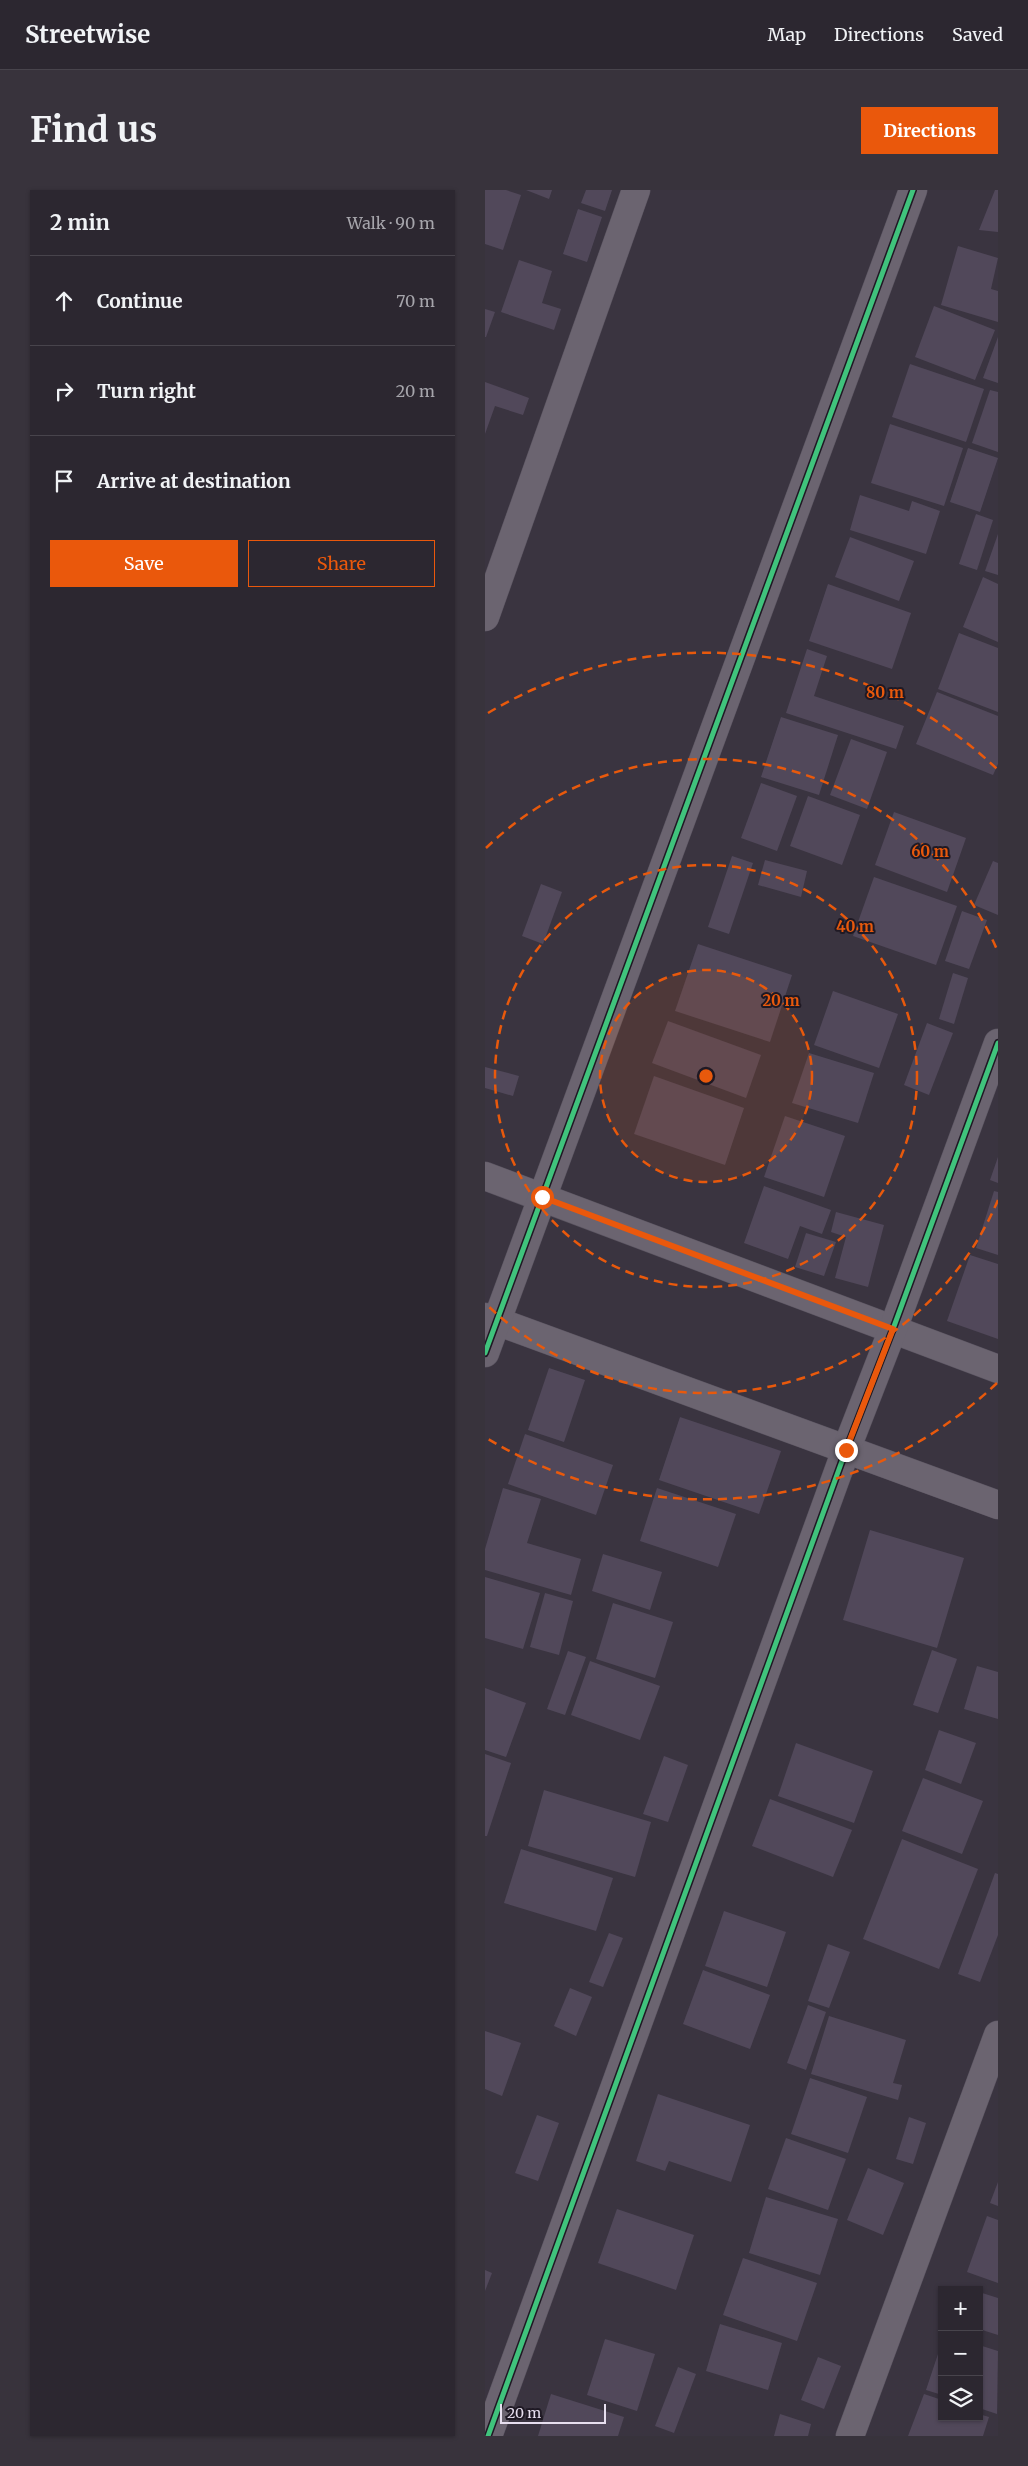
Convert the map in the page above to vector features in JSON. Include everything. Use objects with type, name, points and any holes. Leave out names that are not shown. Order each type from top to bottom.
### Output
[{"type":"street","points":[[485,617],[636,190]]},
{"type":"street","points":[[485,1353],[491,1319],[542,1197],[913,190]]},
{"type":"street","points":[[488,2436],[846,1450],[893,1329],[998,1043]]},
{"type":"street","points":[[485,1176],[998,1368]]},
{"type":"street","points":[[491,1319],[998,1505]]},
{"type":"street","points":[[850,2436],[998,2035]]},
{"type":"building","points":[[485,190],[506,190],[521,195],[503,250],[485,244]]},
{"type":"building","points":[[526,190],[552,190],[549,199]]},
{"type":"building","points":[[586,190],[612,190],[605,211],[581,203]]},
{"type":"building","points":[[995,190],[998,190],[998,232],[979,230]]},
{"type":"building","points":[[578,209],[602,217],[587,262],[563,254]]},
{"type":"building","points":[[958,246],[998,258],[991,289],[998,291],[998,322],[941,305]]},
{"type":"building","points":[[519,260],[552,271],[542,303],[561,309],[554,330],[501,312]]},
{"type":"building","points":[[934,306],[995,330],[975,380],[915,357]]},
{"type":"building","points":[[485,309],[495,312],[486,337],[485,337]]},
{"type":"building","points":[[998,337],[998,383],[983,378]]},
{"type":"building","points":[[910,364],[984,389],[966,442],[892,417]]},
{"type":"building","points":[[485,382],[529,398],[523,415],[495,406],[485,434]]},
{"type":"building","points":[[990,390],[998,392],[998,452],[972,443]]},
{"type":"building","points":[[890,424],[963,448],[944,506],[871,483]]},
{"type":"building","points":[[968,448],[998,458],[980,512],[950,502]]},
{"type":"building","points":[[860,495],[909,511],[912,501],[940,511],[926,554],[850,530]]},
{"type":"building","points":[[976,514],[993,520],[977,570],[959,564]]},
{"type":"building","points":[[998,534],[998,575],[985,571]]},
{"type":"building","points":[[850,537],[914,561],[899,601],[835,577]]},
{"type":"building","points":[[983,577],[998,584],[998,642],[963,627]]},
{"type":"building","points":[[828,584],[911,613],[892,669],[809,641]]},
{"type":"building","points":[[959,633],[998,648],[998,712],[938,689]]},
{"type":"building","points":[[807,649],[827,656],[814,696],[904,726],[896,749],[786,713]]},
{"type":"building","points":[[937,692],[998,716],[998,764],[993,775],[916,744]]},
{"type":"building","points":[[781,717],[838,735],[819,795],[761,777]]},
{"type":"building","points":[[851,739],[887,752],[867,809],[830,795]]},
{"type":"building","points":[[761,783],[797,796],[777,851],[741,838]]},
{"type":"building","points":[[808,796],[860,815],[842,865],[790,846]]},
{"type":"building","points":[[894,812],[966,838],[947,892],[875,865]]},
{"type":"building","points":[[732,856],[753,863],[729,934],[708,927]]},
{"type":"building","points":[[765,860],[807,871],[801,897],[758,885]]},
{"type":"building","points":[[993,861],[998,863],[998,915],[974,905]]},
{"type":"building","points":[[874,877],[957,906],[936,965],[853,936]]},
{"type":"building","points":[[541,884],[562,892],[543,944],[522,936]]},
{"type":"building","points":[[962,911],[987,920],[969,969],[945,961]]},
{"type":"building","points":[[698,944],[792,975],[770,1042],[675,1011]]},
{"type":"building","points":[[953,973],[968,978],[954,1024],[939,1019]]},
{"type":"building","points":[[833,991],[898,1014],[879,1068],[814,1045]]},
{"type":"building","points":[[668,1021],[761,1055],[746,1098],[652,1063]]},
{"type":"building","points":[[927,1023],[953,1033],[929,1095],[904,1085]]},
{"type":"building","points":[[809,1053],[874,1073],[858,1123],[792,1103]]},
{"type":"building","points":[[485,1067],[519,1076],[513,1096],[485,1088]]},
{"type":"building","points":[[654,1076],[744,1108],[725,1165],[634,1134]]},
{"type":"building","points":[[785,1116],[845,1136],[824,1197],[764,1177]]},
{"type":"building","points":[[998,1157],[998,1183],[990,1180]]},
{"type":"building","points":[[764,1186],[831,1210],[822,1234],[800,1226],[788,1259],[744,1243]]},
{"type":"building","points":[[994,1191],[998,1192],[998,1255],[976,1248]]},
{"type":"building","points":[[836,1212],[884,1225],[868,1287],[835,1278],[846,1237],[831,1232]]},
{"type":"building","points":[[806,1233],[836,1242],[824,1276],[795,1267]]},
{"type":"building","points":[[970,1255],[998,1264],[998,1339],[947,1321]]},
{"type":"building","points":[[549,1368],[585,1380],[564,1442],[528,1430]]},
{"type":"building","points":[[680,1417],[781,1451],[759,1514],[659,1480]]},
{"type":"building","points":[[525,1434],[613,1465],[596,1515],[508,1484]]},
{"type":"building","points":[[503,1488],[541,1499],[527,1543],[581,1559],[571,1595],[485,1570],[485,1549]]},
{"type":"building","points":[[657,1488],[736,1514],[718,1567],[640,1541]]},
{"type":"building","points":[[870,1530],[964,1558],[937,1648],[843,1620]]},
{"type":"building","points":[[603,1554],[662,1572],[650,1610],[592,1591]]},
{"type":"building","points":[[485,1577],[540,1593],[523,1649],[485,1638]]},
{"type":"building","points":[[545,1593],[573,1601],[559,1655],[530,1647]]},
{"type":"building","points":[[613,1603],[673,1622],[655,1678],[596,1659]]},
{"type":"building","points":[[932,1650],[957,1659],[938,1713],[913,1705]]},
{"type":"building","points":[[568,1651],[586,1657],[565,1715],[547,1709]]},
{"type":"building","points":[[590,1661],[660,1686],[640,1740],[571,1715]]},
{"type":"building","points":[[977,1666],[998,1672],[998,1719],[964,1709]]},
{"type":"building","points":[[485,1688],[526,1703],[506,1757],[485,1750]]},
{"type":"building","points":[[939,1730],[976,1743],[961,1784],[925,1770]]},
{"type":"building","points":[[796,1743],[873,1771],[854,1823],[778,1796]]},
{"type":"building","points":[[485,1754],[511,1763],[487,1836],[485,1836]]},
{"type":"building","points":[[664,1756],[688,1765],[668,1822],[643,1814]]},
{"type":"building","points":[[923,1778],[983,1801],[962,1854],[902,1831]]},
{"type":"building","points":[[544,1790],[651,1822],[635,1877],[528,1846]]},
{"type":"building","points":[[770,1799],[852,1830],[833,1877],[752,1846]]},
{"type":"building","points":[[902,1839],[978,1869],[939,1969],[863,1939]]},
{"type":"building","points":[[521,1849],[613,1878],[596,1931],[504,1903]]},
{"type":"building","points":[[995,1873],[998,1874],[998,1935],[980,1982],[958,1974]]},
{"type":"building","points":[[724,1911],[786,1932],[767,1987],[705,1966]]},
{"type":"building","points":[[609,1933],[623,1938],[603,1987],[589,1982]]},
{"type":"building","points":[[828,1944],[850,1952],[829,2008],[808,2001]]},
{"type":"building","points":[[703,1970],[770,1995],[750,2049],[683,2024]]},
{"type":"building","points":[[570,1988],[592,1997],[576,2036],[554,2026]]},
{"type":"building","points":[[808,2005],[826,2012],[806,2070],[787,2063]]},
{"type":"building","points":[[829,2016],[906,2040],[893,2083],[902,2085],[898,2100],[811,2074]]},
{"type":"building","points":[[485,2031],[521,2043],[502,2096],[485,2089]]},
{"type":"building","points":[[810,2078],[867,2097],[848,2153],[791,2134]]},
{"type":"building","points":[[658,2094],[750,2125],[731,2182],[669,2161],[665,2171],[636,2161]]},
{"type":"building","points":[[537,2115],[559,2123],[538,2181],[515,2173]]},
{"type":"building","points":[[909,2117],[926,2123],[913,2164],[896,2159]]},
{"type":"building","points":[[786,2138],[846,2159],[828,2210],[768,2189]]},
{"type":"building","points":[[868,2168],[904,2183],[883,2235],[847,2220]]},
{"type":"building","points":[[998,2182],[998,2206],[990,2203]]},
{"type":"building","points":[[766,2197],[838,2219],[820,2275],[749,2253]]},
{"type":"building","points":[[617,2209],[694,2235],[676,2290],[598,2263]]},
{"type":"building","points":[[987,2216],[998,2220],[998,2283],[967,2272]]},
{"type":"building","points":[[743,2258],[817,2283],[797,2341],[723,2315]]},
{"type":"building","points":[[485,2270],[492,2273],[485,2291]]},
{"type":"building","points":[[983,2293],[998,2298],[998,2335],[983,2330]]},
{"type":"building","points":[[720,2324],[782,2343],[768,2390],[706,2371]]},
{"type":"building","points":[[605,2339],[655,2354],[637,2411],[587,2395]]},
{"type":"building","points":[[983,2346],[998,2351],[997,2414],[983,2409]]},
{"type":"building","points":[[938,2354],[938,2394],[926,2390]]},
{"type":"building","points":[[818,2357],[841,2366],[824,2409],[801,2400]]},
{"type":"building","points":[[678,2367],[696,2374],[674,2433],[655,2426]]},
{"type":"building","points":[[551,2394],[624,2417],[618,2436],[538,2436]]},
{"type":"building","points":[[924,2394],[938,2399],[938,2421],[983,2421],[983,2415],[989,2417],[983,2436],[908,2436]]},
{"type":"building","points":[[780,2414],[811,2424],[808,2436],[774,2436]]},
{"type":"cycle path","points":[[485,1353],[913,190]]},
{"type":"cycle path","points":[[488,2436],[846,1450],[893,1329],[998,1043]]},
{"type":"route","points":[[542,1197],[893,1329],[846,1450]]}]
